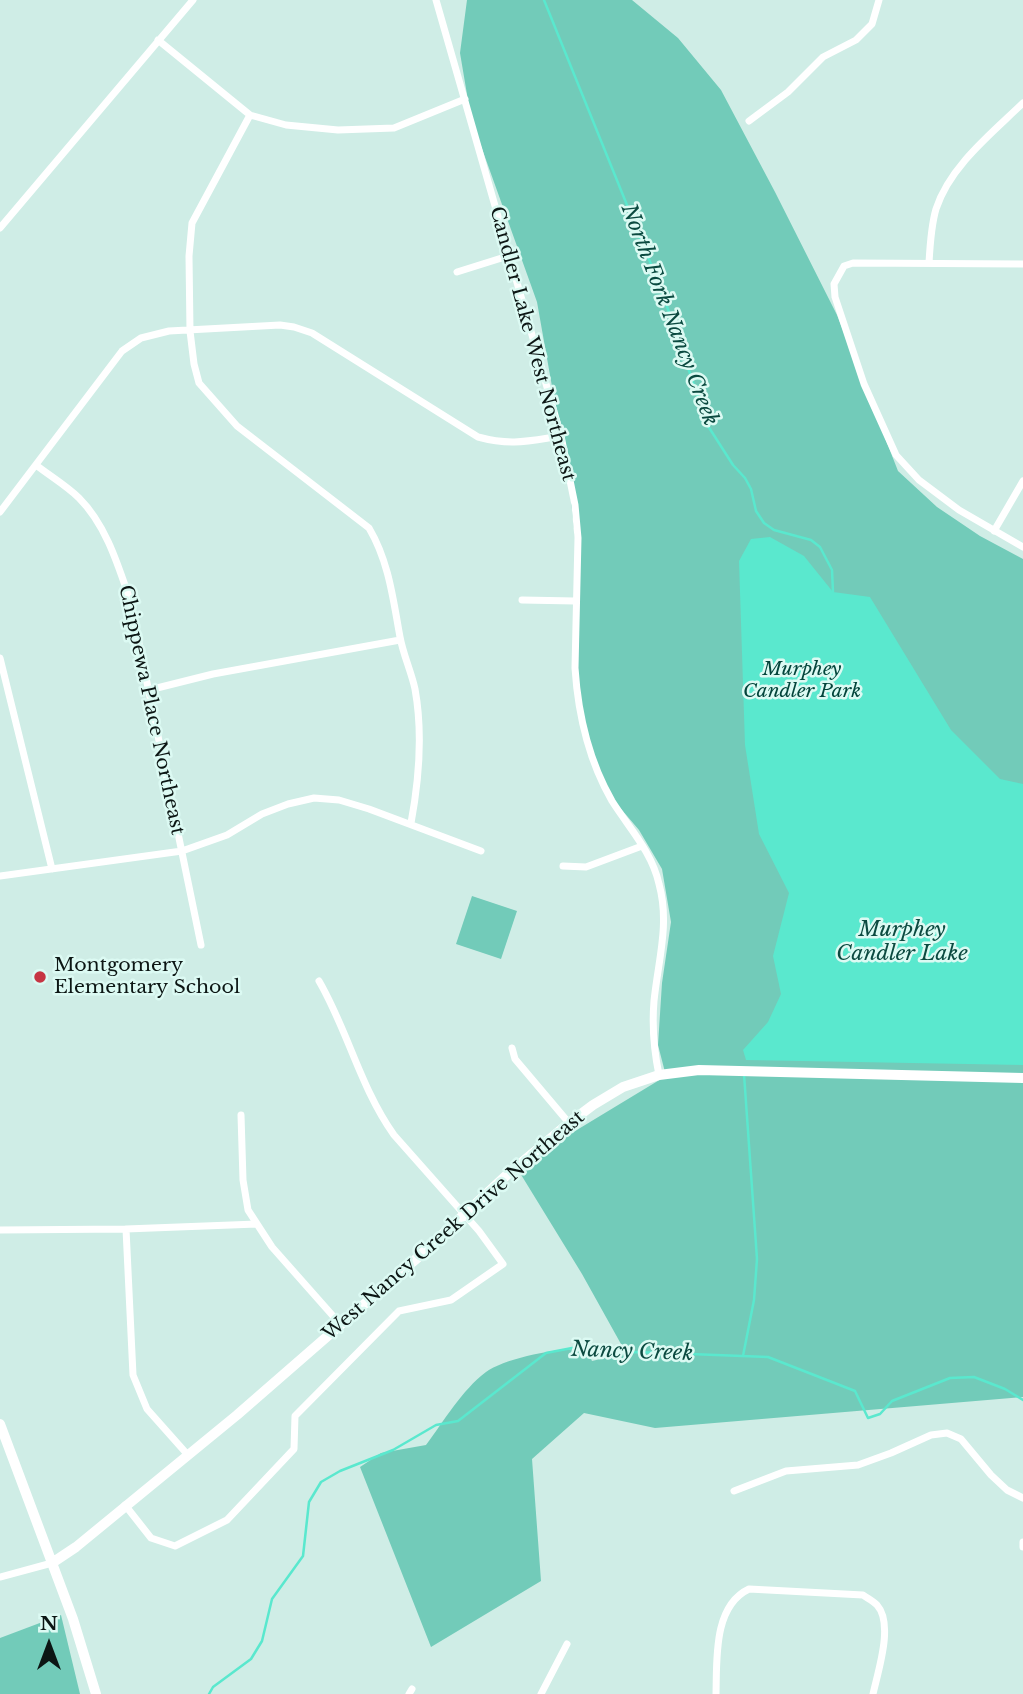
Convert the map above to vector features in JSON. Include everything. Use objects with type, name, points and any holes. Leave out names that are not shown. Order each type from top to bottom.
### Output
[{"type":"street","points":[[0,228],[192,0]]},
{"type":"street","name":"Candler Lake West Northeast","points":[[436,0],[561,436],[575,505],[578,538],[575,601],[576,687],[588,742],[602,781],[656,873],[664,911],[664,932],[653,1020],[659,1075]]},
{"type":"street","points":[[749,121],[788,92],[823,57],[856,40],[872,24],[878,0]]},
{"type":"street","points":[[158,40],[250,115],[286,125],[338,130],[394,128],[465,99]]},
{"type":"street","points":[[929,263],[936,209],[944,191],[956,172],[1023,103]]},
{"type":"street","points":[[250,115],[192,223],[188,256],[190,331],[194,364],[199,383],[237,426],[369,528],[377,542],[387,569],[400,640],[414,687],[419,721],[417,791],[411,823]]},
{"type":"street","points":[[457,272],[508,256]]},
{"type":"street","points":[[1023,264],[853,263],[844,265],[834,284],[835,297],[864,384],[896,455],[919,480],[959,510],[1023,547]]},
{"type":"street","points":[[0,512],[122,351],[141,338],[169,331],[280,325],[294,327],[312,333],[478,437],[501,443],[561,436]]},
{"type":"street","name":"Chippewa Place Northeast","points":[[36,465],[78,497],[103,530],[130,600],[201,944]]},
{"type":"street","points":[[994,531],[1023,481]]},
{"type":"street","points":[[522,600],[575,601]]},
{"type":"street","points":[[149,690],[213,674],[400,640]]},
{"type":"street","points":[[0,658],[52,869]]},
{"type":"street","points":[[0,876],[182,851],[227,835],[262,814],[288,804],[314,799],[340,800],[411,823],[481,851]]},
{"type":"street","points":[[564,866],[586,867],[642,846]]},
{"type":"street","points":[[125,1505],[151,1538],[175,1546],[227,1520],[294,1449],[295,1416],[399,1311],[451,1300],[503,1264],[465,1214],[394,1135],[372,1101],[340,1022],[319,981]]},
{"type":"street","points":[[512,1048],[515,1059],[569,1123]]},
{"type":"street","name":"West Nancy Creek Drive Northeast","points":[[0,1577],[52,1563],[76,1547],[237,1415],[569,1123],[610,1094],[659,1075],[699,1070],[1023,1078]]},
{"type":"street","points":[[241,1115],[243,1180],[247,1210],[272,1247],[341,1325]]},
{"type":"street","points":[[0,1230],[257,1224]]},
{"type":"street","points":[[126,1229],[133,1375],[138,1393],[147,1409],[187,1454]]},
{"type":"street","points":[[0,1424],[73,1619],[96,1694]]},
{"type":"street","points":[[734,1491],[786,1471],[858,1465],[930,1435],[947,1433],[961,1439],[991,1475],[1007,1490],[1023,1498]]},
{"type":"street","points":[[716,1694],[717,1660],[723,1621],[738,1594],[749,1589],[863,1595],[876,1603],[886,1628],[873,1694]]},
{"type":"street","points":[[541,1694],[567,1644]]},
{"type":"green space","name":"Murphey Candler Park","points":[[467,0],[632,0],[678,38],[721,90],[775,192],[837,315],[898,471],[937,507],[980,536],[1023,559],[1023,1397],[655,1428],[584,1413],[532,1459],[541,1581],[431,1647],[360,1467],[381,1453],[426,1445],[469,1388],[495,1367],[520,1358],[564,1350],[587,1350],[592,1361],[626,1353],[582,1274],[520,1173],[557,1142],[666,1076],[658,1045],[662,983],[671,922],[662,869],[639,830],[605,790],[582,720],[578,676],[578,566],[569,482],[537,302],[471,118],[460,53]]},
{"type":"green space","points":[[472,896],[517,911],[501,959],[456,944]]},
{"type":"green space","points":[[61,1615],[80,1694],[0,1694],[0,1638]]},
{"type":"water","name":"Murphey Candler Lake","points":[[770,537],[804,556],[833,592],[870,597],[951,730],[1000,779],[1023,784],[1023,1065],[746,1060],[743,1050],[768,1022],[781,994],[773,956],[789,893],[759,834],[745,745],[739,561],[751,539]]},
{"type":"waterway","name":"North Fork Nancy Creek","points":[[544,0],[661,289],[708,426],[733,465],[745,478],[751,489],[756,511],[764,523],[774,530],[811,540],[820,547],[832,570],[833,592]]},
{"type":"waterway","name":"North Fork Nancy Creek","points":[[743,1356],[754,1300],[757,1259],[744,1074]]},
{"type":"waterway","name":"Nancy Creek","points":[[209,1694],[213,1687],[251,1659],[262,1641],[272,1599],[303,1556],[309,1502],[321,1482],[340,1471],[393,1450],[436,1425],[458,1421],[546,1353],[572,1348],[605,1353],[768,1357],[855,1391],[868,1418],[880,1414],[892,1401],[950,1378],[974,1377],[1005,1389],[1023,1400]]},
{"type":"place","name":"Montgomery Elementary School","points":[[40,977]]}]
